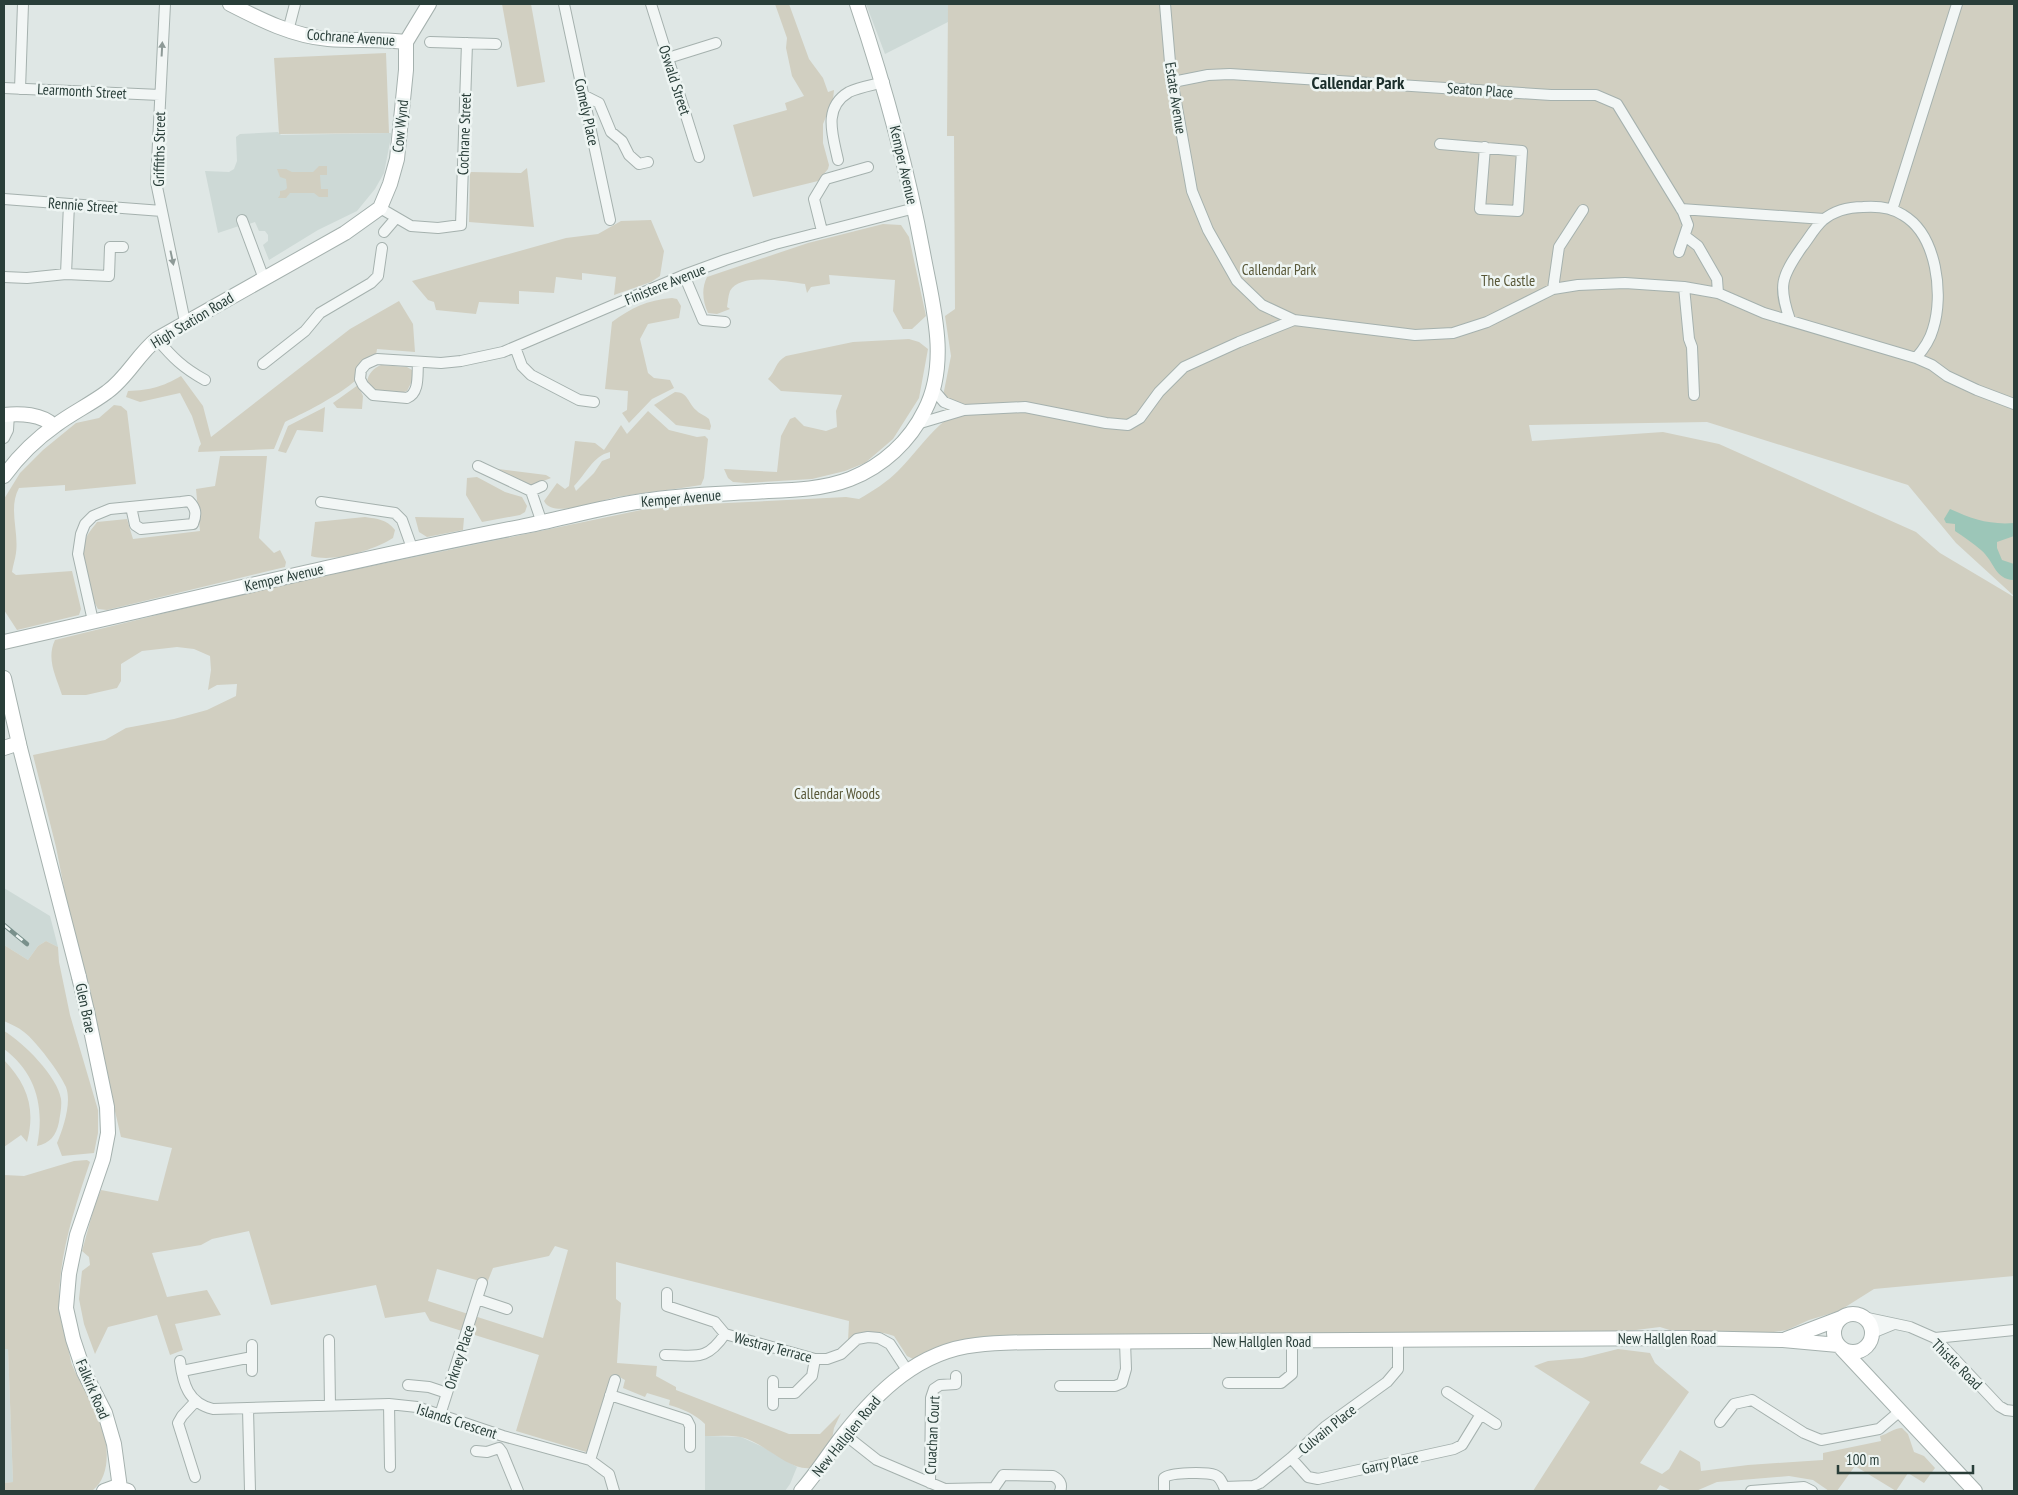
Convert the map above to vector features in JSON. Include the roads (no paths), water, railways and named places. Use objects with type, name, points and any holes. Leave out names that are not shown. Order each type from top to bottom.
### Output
[{"type":"street","points":[[20,89],[23,4]]},
{"type":"street","name":"Griffiths Street","points":[[165,4],[156,171],[157,190],[185,322]]},
{"type":"street","points":[[288,31],[295,4]]},
{"type":"street","points":[[406,42],[429,4]]},
{"type":"street","name":"Comely Place","points":[[564,4],[610,220]]},
{"type":"street","name":"Oswald Street","points":[[651,4],[699,157]]},
{"type":"street","name":"Kemper Avenue","points":[[4,642],[412,548],[542,523],[644,500],[799,490],[837,483],[871,469],[889,456],[900,447],[917,424],[929,402],[937,367],[937,336],[915,208],[884,82],[857,4]]},
{"type":"street","name":"Estate Avenue","points":[[1165,4],[1167,42],[1192,191],[1208,230],[1236,281],[1262,305],[1294,320]]},
{"type":"street","points":[[1892,210],[1957,4]]},
{"type":"street","name":"Cochrane Avenue","points":[[236,7],[288,31],[326,39],[406,42]]},
{"type":"street","name":"Cow Wynd","points":[[380,208],[390,184],[397,159],[406,70],[406,42]]},
{"type":"street","points":[[430,42],[496,44]]},
{"type":"street","points":[[668,58],[716,43]]},
{"type":"street","name":"Cochrane Street","points":[[396,218],[411,226],[438,228],[461,226],[467,44]]},
{"type":"street","name":"Seaton Place","points":[[1173,82],[1208,75],[1230,74],[1550,95],[1596,95],[1610,100],[1621,109],[1681,209],[1688,225],[1679,252]]},
{"type":"street","points":[[838,160],[830,120],[841,98],[850,91],[884,82]]},
{"type":"street","name":"Learmonth Street","points":[[4,88],[160,95]]},
{"type":"street","points":[[583,95],[599,103],[611,132],[622,141],[629,155],[639,164],[648,162]]},
{"type":"street","points":[[1440,144],[1485,147],[1522,151],[1518,211],[1480,209],[1485,147]]},
{"type":"street","points":[[822,231],[814,199],[826,180],[868,167]]},
{"type":"street","name":"Rennie Street","points":[[4,199],[162,211]]},
{"type":"street","points":[[66,274],[69,204]]},
{"type":"street","points":[[1681,209],[1824,219],[1852,207],[1872,206],[1892,210],[1904,215],[1922,235],[1938,274],[1934,330],[1925,347],[1916,358]]},
{"type":"street","points":[[380,208],[396,218],[384,232]]},
{"type":"street","name":"High Station Road","points":[[54,426],[109,391],[132,367],[147,347],[157,339],[344,233],[380,208]]},
{"type":"street","name":"Finistere Avenue","points":[[418,363],[416,391],[407,398],[372,395],[366,390],[360,379],[366,364],[373,360],[418,363],[462,361],[503,352],[684,275],[750,251],[915,208]]},
{"type":"street","points":[[1553,289],[1560,247],[1584,210]]},
{"type":"street","points":[[1790,320],[1783,298],[1782,285],[1797,254],[1824,219]]},
{"type":"street","points":[[242,220],[264,279]]},
{"type":"street","points":[[1685,236],[1698,246],[1717,279],[1718,293]]},
{"type":"street","points":[[4,277],[27,278],[66,274],[109,276],[110,247],[123,247]]},
{"type":"street","points":[[262,364],[305,331],[320,313],[374,280],[378,276],[382,248]]},
{"type":"street","points":[[684,275],[703,320],[725,322]]},
{"type":"street","points":[[917,424],[964,410],[1025,407],[1106,423],[1128,425],[1140,418],[1159,392],[1184,367],[1294,320],[1415,335],[1453,333],[1487,322],[1553,289],[1578,284],[1625,283],[1684,287],[1718,293],[1764,313],[1916,358],[1932,365],[1947,376],[2014,404]]},
{"type":"street","points":[[1684,287],[1689,340],[1692,347],[1694,395]]},
{"type":"street","points":[[157,339],[186,370],[205,380]]},
{"type":"street","points":[[515,347],[522,366],[531,375],[579,400],[594,402]]},
{"type":"street","points":[[933,389],[944,402],[964,410]]},
{"type":"street","points":[[4,438],[8,430],[6,415],[45,418],[54,426],[24,453],[4,476]]},
{"type":"street","points":[[478,466],[531,491],[542,523]]},
{"type":"street","points":[[531,491],[542,486]]},
{"type":"street","points":[[93,622],[78,554],[81,534],[85,524],[93,516],[110,509],[189,500],[194,506],[196,516],[194,524],[141,528],[136,525],[130,507]]},
{"type":"street","points":[[321,502],[395,513],[402,520],[412,548]]},
{"type":"street","name":"Glen Brae","points":[[4,678],[87,1011],[107,1107],[108,1133],[103,1159],[83,1214],[70,1266],[66,1308],[73,1339]]},
{"type":"street","points":[[4,748],[19,743]]},
{"type":"street","name":"Orkney Place","points":[[440,1415],[482,1283]]},
{"type":"street","name":"Westray Terrace","points":[[667,1293],[667,1306],[715,1322],[725,1334],[815,1359],[827,1359],[840,1354],[857,1339],[879,1338],[890,1344],[907,1370]]},
{"type":"street","points":[[477,1299],[507,1309]]},
{"type":"street","points":[[1868,1378],[1870,1324],[1863,1317],[1854,1314],[1841,1318],[1834,1330],[1835,1340],[1840,1347],[1868,1378],[1975,1491]]},
{"type":"street","name":"Thistle Road","points":[[1863,1317],[1910,1327],[1935,1338],[1999,1406],[2006,1410],[2014,1411]]},
{"type":"street","name":"New Hallglen Road","points":[[1783,1340],[1841,1318]]},
{"type":"street","points":[[1840,1347],[1847,1351],[1858,1351],[1869,1340],[1895,1324]]},
{"type":"street","points":[[1935,1338],[2014,1330]]},
{"type":"street","points":[[665,1355],[702,1355],[716,1347],[725,1334]]},
{"type":"street","name":"New Hallglen Road","points":[[801,1491],[844,1434],[882,1391],[907,1370],[939,1355],[974,1345],[1005,1342],[1676,1338],[1783,1340],[1840,1347]]},
{"type":"street","name":"Falkirk Road","points":[[73,1339],[84,1372],[105,1413],[114,1444],[116,1490]]},
{"type":"street","points":[[329,1340],[330,1406]]},
{"type":"street","name":"Culvain Place","points":[[1164,1491],[1164,1478],[1172,1474],[1214,1474],[1221,1478],[1223,1489],[1253,1486],[1260,1483],[1326,1426],[1394,1375],[1398,1369],[1398,1340]]},
{"type":"street","points":[[1228,1383],[1281,1382],[1292,1374],[1292,1341]]},
{"type":"street","points":[[1060,1386],[1115,1386],[1122,1383],[1126,1369],[1125,1342]]},
{"type":"street","points":[[252,1345],[252,1371]]},
{"type":"street","points":[[195,1477],[178,1423],[182,1416],[196,1402],[189,1394],[181,1366],[252,1357]]},
{"type":"street","points":[[773,1393],[795,1393],[812,1376],[815,1359]]},
{"type":"street","name":"Cruachan Court","points":[[930,1482],[931,1398],[934,1389],[940,1385],[956,1384],[956,1376]]},
{"type":"street","points":[[590,1460],[615,1380]]},
{"type":"street","points":[[772,1404],[773,1381]]},
{"type":"street","points":[[408,1385],[429,1387],[447,1393]]},
{"type":"street","points":[[1447,1392],[1496,1424]]},
{"type":"street","points":[[610,1395],[686,1420],[690,1426],[690,1448]]},
{"type":"street","points":[[1720,1422],[1734,1404],[1752,1400],[1804,1433],[1821,1440],[1879,1429],[1900,1411]]},
{"type":"street","name":"Islands Crescent","points":[[196,1402],[213,1409],[390,1404],[417,1407],[503,1436],[590,1460],[609,1474],[614,1491]]},
{"type":"street","points":[[390,1404],[390,1467]]},
{"type":"street","points":[[248,1409],[250,1491]]},
{"type":"street","name":"Garry Place","points":[[1291,1458],[1308,1477],[1318,1479],[1442,1452],[1462,1444],[1481,1414]]},
{"type":"street","points":[[844,1434],[877,1460],[945,1489],[994,1490],[1003,1475],[1053,1476],[1059,1479],[1060,1491]]},
{"type":"street","points":[[499,1448],[503,1436]]},
{"type":"street","points":[[476,1451],[487,1452],[499,1448]]},
{"type":"street","points":[[499,1448],[518,1491]]},
{"type":"street","points":[[1751,1491],[1804,1487],[1812,1491]]},
{"type":"railway","points":[[4,925],[27,944]]},
{"type":"district","name":"Callendar Park","points":[[1358,82]]},
{"type":"park label","name":"The Castle","points":[[1508,280]]},
{"type":"park label","name":"Callendar Woods","points":[[837,793]]}]
